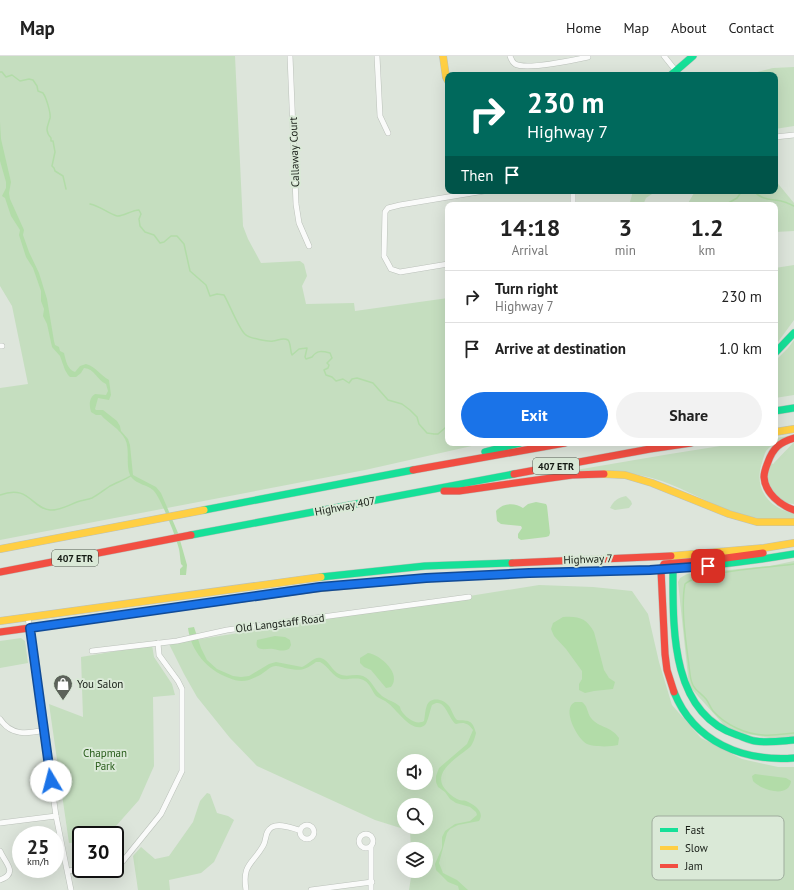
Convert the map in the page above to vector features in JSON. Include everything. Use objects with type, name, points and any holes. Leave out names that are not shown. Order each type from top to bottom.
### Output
[{"type":"main road","points":[[443,56],[445,72]]},
{"type":"main road","points":[[675,72],[692,56]]},
{"type":"main road","points":[[778,350],[794,333]]},
{"type":"main road","points":[[778,411],[794,408]]},
{"type":"main road","points":[[778,432],[794,429]]},
{"type":"main road","points":[[778,445],[782,441],[794,438]]},
{"type":"main road","points":[[438,465],[507,446]]},
{"type":"main road","name":"Highway 407","points":[[0,549],[438,465],[548,446]]},
{"type":"main road","name":"Highway 407","points":[[0,572],[421,491],[670,446]]},
{"type":"main road","points":[[776,446],[772,450],[765,470],[764,478],[769,491],[775,500],[786,508],[794,510]]},
{"type":"main road","points":[[421,491],[459,491],[572,475],[625,475],[652,483],[729,514],[757,522],[794,522]]},
{"type":"main road","points":[[794,543],[786,548],[744,556],[664,564],[661,570],[667,671],[672,687],[684,712],[699,728],[717,743],[733,751],[756,757],[780,759],[794,758]]},
{"type":"main road","name":"Highway 7","points":[[0,621],[318,577],[425,566],[747,562],[794,554]]},
{"type":"main road","points":[[669,563],[677,655],[683,679],[693,701],[699,710],[713,723],[735,736],[769,742],[794,740]]},
{"type":"main road","name":"Highway 7","points":[[0,632],[320,587],[426,578],[661,570]]},
{"type":"street","name":"Callaway Court","points":[[290,56],[296,204],[299,223],[310,246]]},
{"type":"street","points":[[377,56],[380,116],[388,132]]},
{"type":"street","points":[[510,56],[516,64],[536,66],[588,57]]},
{"type":"street","points":[[664,56],[673,72]]},
{"type":"street","points":[[778,137],[794,134]]},
{"type":"street","points":[[445,264],[400,272],[391,269],[384,256],[385,212],[388,208],[393,206],[466,194]]},
{"type":"street","name":"Old Langstaff Road","points":[[92,651],[198,637],[227,630],[469,597]]},
{"type":"street","points":[[28,617],[56,816],[71,890]]},
{"type":"street","points":[[124,860],[161,814],[182,771],[182,689],[159,655],[158,643]]},
{"type":"street","points":[[0,719],[8,728],[18,733],[44,730]]},
{"type":"street","points":[[0,823],[56,816]]},
{"type":"street","points":[[246,890],[244,879],[246,868],[264,846],[268,830],[274,826],[281,826],[299,830]]},
{"type":"street","points":[[371,846],[371,890]]},
{"type":"street","points":[[0,851],[9,866],[10,871],[7,876],[0,880]]},
{"type":"street","points":[[68,871],[72,870]]},
{"type":"street","points":[[311,890],[372,882]]},
{"type":"green space","points":[[0,56],[235,56],[243,226],[261,263],[300,261],[304,264],[307,276],[302,286],[306,304],[354,303],[355,311],[445,298],[445,446],[472,446],[365,470],[0,540],[0,388],[28,384],[12,306],[0,286]]},
{"type":"green space","points":[[794,67],[794,126],[778,129],[778,72],[758,72],[773,68]]},
{"type":"green space","points":[[778,184],[794,203],[794,231],[778,232],[778,202],[689,202],[693,194],[778,194]]},
{"type":"green space","points":[[632,194],[652,194],[646,198],[644,202],[630,202]]},
{"type":"green space","points":[[794,265],[794,320],[778,342],[778,268]]},
{"type":"green space","points":[[794,340],[794,395],[778,398],[778,358]]},
{"type":"green space","points":[[790,436],[778,442],[778,438]]},
{"type":"green space","points":[[794,442],[794,504],[784,501],[772,490],[767,475],[770,462],[773,464]]},
{"type":"green space","points":[[720,446],[772,446],[766,451],[763,458],[760,472],[762,489],[765,496],[777,507],[794,513],[794,519],[766,519],[736,513],[666,483],[642,475],[611,472],[570,471]]},
{"type":"green space","points":[[626,496],[632,504],[629,508],[615,510],[610,508],[616,500]]},
{"type":"green space","points":[[794,561],[794,736],[770,738],[741,733],[724,725],[689,686],[678,582],[680,578],[687,574],[770,566]]},
{"type":"green space","points":[[539,585],[593,587],[632,591],[648,614],[659,662],[672,705],[701,738],[742,759],[778,767],[794,767],[794,890],[409,890],[411,878],[433,878],[433,842],[411,842],[410,834],[433,834],[433,798],[397,798],[397,827],[375,820],[257,766],[230,738],[197,697],[169,644]]},
{"type":"green space","points":[[21,638],[25,641],[28,663],[0,668],[0,641]]},
{"type":"green space","name":"Chapman Park","points":[[152,645],[154,657],[172,684],[175,695],[153,697],[154,766],[139,800],[116,826],[72,826],[72,843],[69,843],[49,704],[83,717],[81,657]]},
{"type":"green space","points":[[207,793],[210,794],[217,813],[228,816],[234,820],[214,862],[201,873],[169,880],[170,890],[138,890],[133,856],[141,847],[155,859],[169,856],[193,822],[200,801]]},
{"type":"shaded area","points":[[0,122],[1,139],[11,182],[9,193],[10,199],[24,230],[23,235],[39,273],[47,299],[55,345],[64,353],[67,364],[72,371],[75,372],[80,366],[86,364],[93,367],[109,380],[111,395],[109,400],[98,398],[95,409],[103,410],[117,421],[121,431],[128,439],[133,475],[156,487],[161,493],[178,533],[187,565],[186,575],[180,575],[180,569],[183,566],[181,564],[178,544],[160,500],[153,490],[134,480],[130,474],[128,469],[128,448],[125,439],[120,432],[101,415],[96,415],[91,412],[90,404],[92,398],[95,394],[106,395],[108,391],[106,384],[91,370],[84,368],[76,377],[70,377],[65,370],[60,356],[52,347],[47,324],[43,316],[44,309],[41,301],[41,291],[33,268],[26,257],[19,235],[20,230],[11,216],[5,198],[2,196],[6,188],[6,182],[0,161]]},
{"type":"shaded area","points":[[536,502],[546,504],[547,506],[549,536],[521,540],[518,538],[518,534],[522,528],[521,526],[501,524],[497,521],[496,511],[502,506],[513,504],[523,508],[528,504]]},
{"type":"shaded area","points":[[563,617],[582,619],[591,627],[594,632],[604,670],[609,678],[615,682],[613,689],[585,693],[579,690],[579,684],[582,679],[582,671],[566,649],[554,636],[551,629],[553,623]]},
{"type":"shaded area","points":[[194,627],[207,660],[217,669],[233,676],[249,676],[269,664],[276,662],[302,667],[313,659],[321,658],[324,659],[334,671],[339,674],[345,676],[360,675],[366,678],[382,696],[399,706],[405,715],[414,722],[424,721],[427,705],[431,700],[441,700],[447,704],[457,720],[470,722],[476,733],[472,744],[450,763],[441,778],[443,786],[451,795],[476,807],[480,812],[481,818],[479,821],[458,825],[450,829],[447,833],[439,863],[443,873],[457,880],[468,890],[459,890],[458,886],[448,882],[436,870],[435,864],[442,848],[442,837],[445,831],[455,824],[470,821],[477,815],[476,812],[470,807],[456,803],[450,799],[445,792],[438,787],[436,782],[436,776],[439,768],[467,744],[473,730],[468,724],[456,724],[446,709],[440,703],[436,703],[432,705],[425,725],[415,727],[387,703],[376,696],[367,682],[353,678],[338,678],[320,662],[316,662],[302,670],[274,666],[249,680],[241,681],[232,679],[214,670],[201,659],[196,652],[188,628]]},
{"type":"shaded area","points":[[275,636],[285,637],[290,640],[291,645],[289,649],[261,649],[257,647],[257,640]]},
{"type":"shaded area","points":[[368,653],[379,657],[392,671],[394,682],[391,687],[386,688],[371,670],[364,667],[360,663],[360,658]]},
{"type":"shaded area","points":[[575,702],[582,702],[594,721],[616,734],[619,738],[618,745],[593,746],[583,741],[575,730],[570,717],[571,705]]},
{"type":"shaded area","points":[[755,774],[786,778],[791,781],[789,787],[785,790],[768,790],[753,781],[752,776]]},
{"type":"waterway","points":[[0,72],[2,72],[6,77],[12,75],[20,81],[29,79],[33,80],[38,91],[43,93],[48,105],[50,116],[47,130],[51,141],[53,141],[55,152],[52,166],[55,171],[63,176],[66,189]]},
{"type":"waterway","points":[[730,202],[737,198],[740,194]]},
{"type":"waterway","points":[[757,194],[763,198],[783,201],[794,206]]},
{"type":"waterway","points":[[90,204],[117,216],[139,210],[141,214],[139,219],[140,226],[145,232],[154,235],[160,243],[164,242],[171,236],[177,236],[184,244],[190,271],[206,285],[210,296],[217,294],[224,295],[241,329],[248,336],[268,341],[286,339],[290,343],[292,355],[299,349],[307,348],[306,359],[312,357],[318,352],[330,353],[332,358],[327,363],[329,365],[328,368],[324,370],[326,375],[332,377],[336,381],[343,379],[349,383],[352,379],[357,378],[373,383],[388,400],[402,404],[410,410],[417,417],[419,424],[427,433],[438,434],[445,428]]},
{"type":"waterway","points":[[0,495],[10,492],[17,492],[24,494],[44,508],[57,510],[79,501],[92,498],[110,486],[132,475]]},
{"type":"waterway","points":[[794,564],[720,573],[693,580],[685,584],[683,605],[684,629],[692,683],[695,689],[706,699],[714,712],[730,725],[749,733],[767,735],[794,733]]},
{"type":"traffic: fast","points":[[674,72],[693,56]]},
{"type":"traffic: fast","points":[[778,350],[794,333]]},
{"type":"traffic: fast","points":[[778,411],[794,408]]},
{"type":"traffic: fast","points":[[485,452],[508,446]]},
{"type":"traffic: fast","points":[[204,510],[413,470]]},
{"type":"traffic: fast","points":[[191,535],[514,474]]},
{"type":"traffic: fast","points":[[541,573],[683,568],[794,554]]},
{"type":"traffic: fast","points":[[321,577],[425,566],[512,563]]},
{"type":"traffic: fast","points":[[671,564],[673,569],[676,641],[680,666],[687,688],[699,708],[715,724],[748,739],[765,742],[794,740]]},
{"type":"traffic: fast","points":[[674,692],[683,709],[694,724],[707,736],[722,745],[739,752],[757,756],[794,758]]},
{"type":"traffic: slow","points":[[443,56],[445,72]]},
{"type":"traffic: slow","points":[[778,432],[794,429]]},
{"type":"traffic: slow","points":[[604,474],[625,475],[652,483],[729,514],[757,522],[794,522]]},
{"type":"traffic: slow","points":[[0,549],[204,510]]},
{"type":"traffic: slow","points":[[671,556],[764,548],[794,543]]},
{"type":"traffic: slow","points":[[312,589],[426,578],[541,573]]},
{"type":"traffic: slow","points":[[0,621],[321,577]]},
{"type":"traffic: jam","points":[[794,438],[785,441],[775,449],[767,464],[764,477],[767,488],[774,498],[794,510]]},
{"type":"traffic: jam","points":[[413,470],[548,446]]},
{"type":"traffic: jam","points":[[514,474],[670,446]]},
{"type":"traffic: jam","points":[[444,491],[459,491],[572,475],[604,474]]},
{"type":"traffic: jam","points":[[0,572],[191,535]]},
{"type":"traffic: jam","points":[[674,692],[667,670],[665,654],[661,570],[664,564],[711,560],[763,553]]},
{"type":"traffic: jam","points":[[512,563],[671,556]]},
{"type":"traffic: jam","points":[[0,632],[312,589]]},
{"type":"place","name":"You Salon","points":[[63,701]]},
{"type":"route","points":[[51,781],[30,628],[320,587],[426,578],[529,573],[650,570],[708,566]]}]
